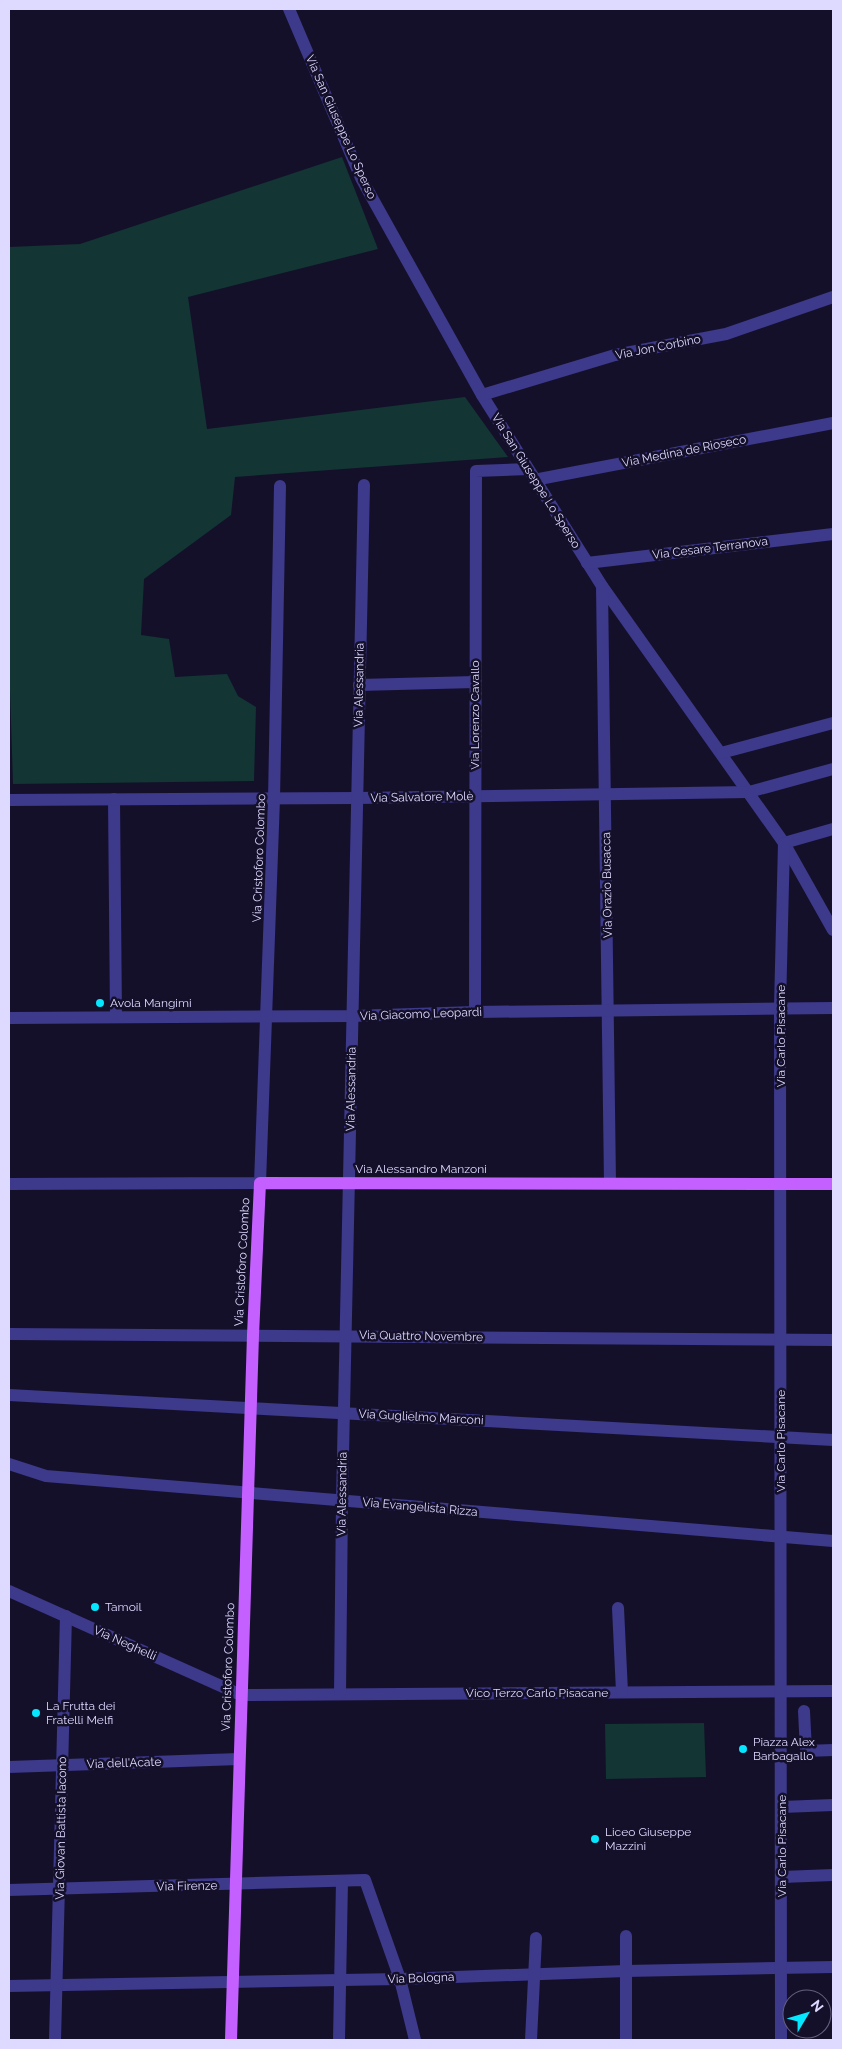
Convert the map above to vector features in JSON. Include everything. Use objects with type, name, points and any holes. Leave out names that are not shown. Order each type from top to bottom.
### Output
[{"type":"main road","name":"Via Alessandro Manzoni","points":[[260,1183],[833,1184]]},
{"type":"main road","name":"Via Cristoforo Colombo","points":[[231,2040],[252,1335],[260,1183]]},
{"type":"street","name":"Via San Giuseppe Lo Sperso","points":[[289,9],[361,178],[482,395],[602,586],[784,842],[832,927]]},
{"type":"street","name":"Via Jon Corbino","points":[[482,395],[615,355],[726,334],[833,297]]},
{"type":"street","name":"Via Medina de Rioseco","points":[[531,474],[833,423]]},
{"type":"street","name":"Via Lorenzo Cavallo","points":[[475,1012],[476,471],[531,474]]},
{"type":"street","name":"Via Alessandria","points":[[340,1694],[345,1335],[364,485]]},
{"type":"street","name":"Via Cristoforo Colombo","points":[[260,1183],[274,799],[280,486]]},
{"type":"street","name":"Via Cesare Terranova","points":[[587,563],[833,534]]},
{"type":"street","name":"Via Orazio Busacca","points":[[602,586],[610,1183]]},
{"type":"street","points":[[359,685],[475,682]]},
{"type":"street","points":[[721,753],[833,723]]},
{"type":"street","name":"Via Salvatore Molè","points":[[9,800],[274,799],[749,792],[833,769]]},
{"type":"street","points":[[114,799],[116,1017]]},
{"type":"street","points":[[784,842],[833,829]]},
{"type":"street","name":"Via Carlo Pisacane","points":[[781,2040],[780,1007],[784,842]]},
{"type":"street","name":"Via Giacomo Leopardi","points":[[9,1018],[352,1016],[475,1012],[780,1007],[833,1008]]},
{"type":"street","name":"Via Alessandro Manzoni","points":[[9,1184],[260,1183]]},
{"type":"street","name":"Via Quattro Novembre","points":[[9,1334],[833,1340]]},
{"type":"street","name":"Via Guglielmo Marconi","points":[[9,1395],[833,1440]]},
{"type":"street","name":"Via Evangelista Rizza","points":[[9,1464],[46,1476],[833,1541]]},
{"type":"street","name":"Via Neghelli","points":[[9,1591],[241,1695]]},
{"type":"street","points":[[618,1608],[622,1692]]},
{"type":"street","name":"Via Giovan Battista Iacono","points":[[55,2040],[66,1616]]},
{"type":"street","name":"Vico Terzo Carlo Pisacane","points":[[241,1695],[833,1691]]},
{"type":"street","points":[[804,1711],[806,1751],[833,1750]]},
{"type":"street","name":"Via dell'Acate","points":[[9,1767],[240,1759]]},
{"type":"street","points":[[782,1807],[833,1805]]},
{"type":"street","points":[[782,1877],[833,1875]]},
{"type":"street","points":[[339,2040],[342,1880]]},
{"type":"street","name":"Via Firenze","points":[[9,1890],[364,1880],[400,1979]]},
{"type":"street","points":[[626,1936],[626,2040]]},
{"type":"street","points":[[531,2040],[536,1938]]},
{"type":"street","name":"Via Bologna","points":[[9,1986],[400,1979],[626,1971],[833,1968]]},
{"type":"street","points":[[400,1979],[415,2040]]},
{"type":"green space","points":[[342,157],[378,249],[188,297],[207,429],[465,397],[508,457],[235,477],[231,515],[144,579],[141,635],[169,639],[175,677],[227,674],[238,696],[256,707],[254,781],[13,784],[9,659],[9,247],[80,244]]},
{"type":"green space","points":[[704,1723],[706,1777],[606,1779],[605,1724]]},
{"type":"place","name":"Avola Mangimi","points":[[100,1003]]},
{"type":"place","name":"Tamoil","points":[[95,1607]]},
{"type":"place","name":"La Frutta dei Fratelli Melfi","points":[[36,1713]]},
{"type":"place","name":"Piazza Alex Barbagallo","points":[[743,1749]]},
{"type":"place","name":"Liceo Giuseppe Mazzini","points":[[595,1839]]}]
